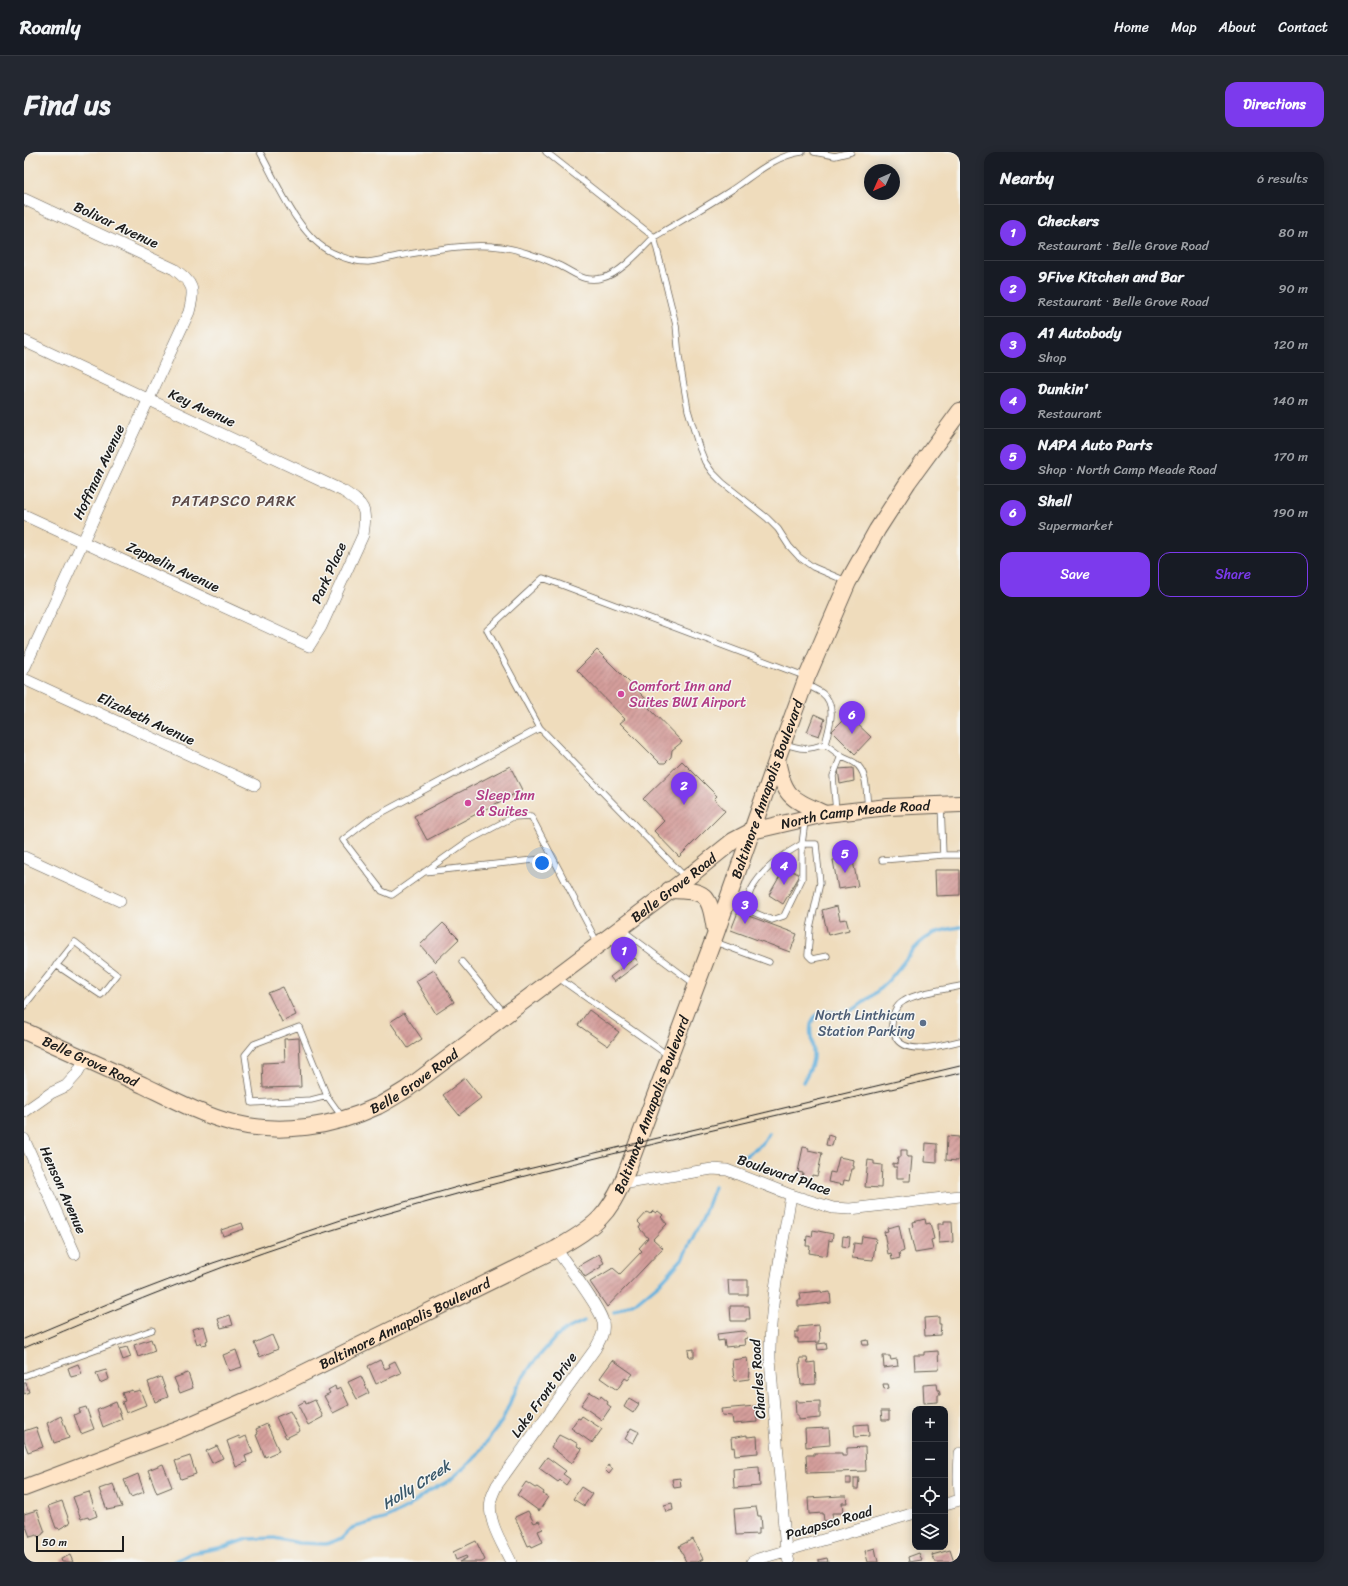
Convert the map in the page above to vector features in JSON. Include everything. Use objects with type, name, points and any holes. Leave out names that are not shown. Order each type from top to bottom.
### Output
[{"type":"main road","name":"Baltimore Annapolis Boulevard","points":[[24,1488],[183,1428],[263,1393],[556,1249],[578,1236],[600,1219],[613,1201],[622,1184],[728,899],[777,758],[806,681],[848,582],[877,530],[908,482],[960,411]]},
{"type":"main road","points":[[777,758],[781,780],[786,791],[794,800],[831,813]]},
{"type":"main road","name":"North Camp Meade Road","points":[[752,831],[831,813],[868,809],[960,804]]},
{"type":"main road","name":"Belle Grove Road","points":[[24,1031],[194,1109],[233,1123],[265,1128],[298,1128],[322,1125],[379,1106],[407,1089],[669,890],[687,878],[733,841],[752,831]]},
{"type":"main road","points":[[669,890],[692,891],[702,894],[708,900],[712,910],[714,937]]},
{"type":"street","name":"Bolivar Avenue","points":[[24,199],[174,269],[185,277],[192,285]]},
{"type":"street","name":"Hoffman Avenue","points":[[24,669],[190,312],[193,299],[192,285]]},
{"type":"street","name":"Key Avenue","points":[[24,341],[343,491],[356,499],[364,507]]},
{"type":"street","name":"Park Place","points":[[309,646],[321,627],[363,534],[365,520],[364,507]]},
{"type":"street","name":"Zeppelin Avenue","points":[[24,515],[309,646]]},
{"type":"street","name":"Elizabeth Avenue","points":[[24,679],[255,785]]},
{"type":"street","points":[[24,857],[120,902]]},
{"type":"street","points":[[24,1112],[51,1093],[66,1086],[76,1075],[85,1059]]},
{"type":"street","name":"Henson Avenue","points":[[24,1139],[75,1254]]},
{"type":"street","name":"Boulevard Place","points":[[622,1184],[712,1169],[727,1170],[790,1195],[833,1208],[850,1209],[960,1196]]},
{"type":"street","name":"Charles Road","points":[[789,1562],[786,1551],[770,1359],[770,1334],[772,1306],[790,1195]]},
{"type":"street","name":"Lake Front Drive","points":[[511,1562],[495,1528],[491,1513],[491,1499],[497,1485],[595,1349],[603,1335],[603,1322],[595,1306],[556,1249]]},
{"type":"street","points":[[960,1453],[958,1476],[960,1494]]},
{"type":"street","points":[[948,1503],[960,1500]]},
{"type":"street","name":"Patapsco Road","points":[[752,1562],[912,1514]]},
{"type":"lane","points":[[260,152],[301,225],[317,244],[332,253],[349,259],[367,262],[462,246],[492,246],[523,252],[559,265],[575,275],[590,280],[604,278],[616,271],[631,260],[654,237],[776,160],[790,154],[802,152]]},
{"type":"lane","points":[[546,152],[654,237],[676,325],[679,357],[688,410],[699,447],[705,462],[712,472],[723,483],[767,518],[778,529],[789,546],[799,557],[813,567],[848,582]]},
{"type":"lane","points":[[814,152],[835,156],[851,152]]},
{"type":"lane","points":[[687,878],[540,728],[487,630],[542,578],[806,681],[828,699],[831,707],[831,719],[825,744]]},
{"type":"lane","points":[[540,728],[370,819],[343,840],[382,891],[392,895],[422,872],[468,841],[513,817],[531,816],[598,944]]},
{"type":"lane","points":[[783,743],[801,749],[811,749],[825,744]]},
{"type":"lane","points":[[825,744],[841,756],[855,763],[862,770],[864,775],[868,809]]},
{"type":"lane","points":[[831,813],[833,776],[841,756]]},
{"type":"lane","points":[[941,805],[943,855]]},
{"type":"lane","points":[[728,899],[747,905],[754,912],[772,920],[784,916],[802,879],[802,844],[805,819]]},
{"type":"lane","points":[[747,905],[751,890],[769,867],[787,852],[802,844],[816,844],[820,883],[810,928],[808,954],[812,959],[827,956]]},
{"type":"lane","points":[[882,860],[960,855]]},
{"type":"lane","points":[[422,872],[552,858]]},
{"type":"lane","points":[[619,928],[696,985]]},
{"type":"lane","points":[[714,937],[769,962]]},
{"type":"lane","points":[[24,1006],[56,965],[75,942],[117,975],[101,995],[56,965]]},
{"type":"lane","points":[[462,962],[506,1014]]},
{"type":"lane","points":[[556,976],[669,1057]]},
{"type":"lane","points":[[960,986],[914,996],[904,1000],[896,1007],[892,1016],[891,1028],[896,1039],[903,1045],[914,1048],[932,1047],[960,1041]]},
{"type":"lane","points":[[328,1096],[311,1100],[252,1103],[245,1055],[254,1044],[298,1027],[328,1096],[343,1119]]},
{"type":"lane","points":[[24,1376],[152,1330]]},
{"type":"building","points":[[597,650],[652,705],[649,708],[682,742],[672,750],[671,757],[665,763],[660,763],[620,723],[625,719],[577,670]]},
{"type":"building","points":[[814,714],[825,719],[819,736],[807,732]]},
{"type":"building","points":[[848,715],[871,737],[855,754],[832,731]]},
{"type":"building","points":[[682,761],[717,796],[714,799],[725,811],[679,857],[654,831],[664,821],[643,799]]},
{"type":"building","name":"Sleep Inn & Suites","points":[[510,766],[522,790],[427,840],[414,816]]},
{"type":"building","points":[[853,768],[854,781],[840,784],[838,769]]},
{"type":"building","points":[[852,856],[858,886],[838,889],[833,860]]},
{"type":"building","points":[[785,867],[800,875],[783,904],[769,895]]},
{"type":"building","points":[[935,870],[960,870],[960,895],[936,896]]},
{"type":"building","points":[[837,906],[840,920],[846,919],[849,930],[828,935],[822,910]]},
{"type":"building","points":[[738,912],[797,934],[790,952],[731,930]]},
{"type":"building","points":[[443,923],[459,939],[435,962],[420,945]]},
{"type":"building","points":[[635,958],[639,963],[614,982],[610,977]]},
{"type":"building","points":[[434,970],[454,1002],[436,1014],[416,981]]},
{"type":"building","points":[[283,987],[296,1015],[282,1022],[268,993]]},
{"type":"building","points":[[589,1010],[619,1032],[608,1046],[578,1025]]},
{"type":"building","points":[[404,1013],[422,1039],[408,1048],[390,1022]]},
{"type":"building","points":[[299,1038],[301,1087],[263,1088],[262,1063],[285,1062],[284,1039]]},
{"type":"building","points":[[465,1078],[481,1098],[459,1115],[443,1095]]},
{"type":"building","points":[[828,1135],[834,1137],[832,1146],[826,1145]]},
{"type":"building","points":[[947,1136],[959,1137],[958,1161],[946,1160]]},
{"type":"building","points":[[926,1143],[937,1144],[937,1163],[925,1162]]},
{"type":"building","points":[[803,1147],[809,1148],[808,1150],[822,1153],[817,1176],[812,1175],[811,1180],[802,1178],[803,1173],[798,1172]]},
{"type":"building","points":[[901,1150],[907,1150],[907,1157],[912,1157],[910,1181],[903,1181],[904,1178],[897,1178],[897,1167],[893,1167],[893,1163],[897,1164],[898,1157],[901,1157]]},
{"type":"building","points":[[839,1157],[854,1160],[854,1169],[852,1169],[849,1181],[844,1180],[843,1185],[828,1182],[830,1172],[835,1173]]},
{"type":"building","points":[[868,1160],[874,1161],[874,1164],[882,1165],[881,1188],[865,1187]]},
{"type":"building","points":[[653,1211],[656,1213],[658,1211],[663,1215],[661,1217],[667,1224],[653,1239],[663,1248],[607,1307],[590,1282],[613,1268],[620,1274],[642,1251],[639,1248],[648,1238],[639,1228],[641,1225],[638,1222],[647,1212],[650,1214]]},
{"type":"building","points":[[925,1219],[926,1224],[930,1223],[934,1239],[931,1240],[933,1250],[915,1253],[909,1228],[914,1227],[913,1222]]},
{"type":"building","points":[[944,1221],[952,1221],[953,1242],[939,1243],[938,1224],[944,1224]]},
{"type":"building","points":[[242,1223],[244,1229],[223,1236],[221,1230]]},
{"type":"building","points":[[899,1225],[904,1251],[899,1253],[900,1258],[892,1260],[891,1253],[888,1254],[884,1232],[888,1231],[887,1228]]},
{"type":"building","points":[[813,1230],[833,1234],[832,1241],[829,1240],[827,1256],[809,1253],[810,1246],[806,1246],[807,1236],[812,1237]]},
{"type":"building","points":[[843,1236],[850,1237],[849,1247],[842,1246]]},
{"type":"building","points":[[862,1236],[876,1238],[873,1260],[852,1258],[854,1243],[861,1244]]},
{"type":"building","points":[[599,1254],[604,1263],[600,1265],[601,1267],[585,1277],[578,1266]]},
{"type":"building","points":[[728,1280],[748,1280],[748,1295],[729,1295]]},
{"type":"building","points":[[821,1291],[822,1293],[830,1292],[831,1303],[798,1306],[798,1300],[801,1300],[800,1293]]},
{"type":"building","points":[[730,1306],[749,1306],[750,1319],[746,1319],[746,1321],[731,1321]]},
{"type":"building","points":[[230,1315],[233,1325],[221,1328],[218,1319]]},
{"type":"building","points":[[939,1317],[939,1324],[941,1324],[940,1335],[925,1336],[924,1318]]},
{"type":"building","points":[[819,1325],[820,1342],[798,1343],[798,1338],[795,1338],[795,1332],[798,1332],[798,1327]]},
{"type":"building","points":[[204,1326],[208,1340],[206,1341],[207,1344],[202,1345],[201,1342],[197,1344],[192,1329]]},
{"type":"building","points":[[742,1331],[746,1332],[747,1338],[744,1339],[745,1345],[725,1347],[724,1340],[718,1341],[717,1334]]},
{"type":"building","points":[[272,1335],[278,1349],[260,1357],[254,1343]]},
{"type":"building","points":[[151,1339],[155,1351],[138,1357],[134,1345]]},
{"type":"building","points":[[868,1340],[869,1345],[863,1345],[862,1341]]},
{"type":"building","points":[[826,1343],[827,1349],[818,1350],[817,1344]]},
{"type":"building","points":[[127,1347],[131,1357],[123,1360],[119,1349]]},
{"type":"building","points":[[694,1349],[694,1357],[689,1357],[688,1350]]},
{"type":"building","points":[[236,1350],[242,1367],[229,1371],[223,1355]]},
{"type":"building","points":[[938,1351],[939,1369],[915,1370],[914,1355],[924,1355],[924,1352]]},
{"type":"building","points":[[883,1356],[890,1356],[891,1360],[897,1359],[898,1366],[884,1368]]},
{"type":"building","points":[[747,1358],[750,1372],[749,1379],[734,1381],[732,1360]]},
{"type":"building","points":[[800,1358],[807,1358],[808,1363],[815,1362],[816,1384],[801,1385]]},
{"type":"building","points":[[380,1360],[385,1369],[390,1367],[389,1364],[395,1361],[401,1373],[376,1384],[368,1366]]},
{"type":"building","points":[[613,1360],[633,1374],[628,1380],[625,1378],[617,1390],[600,1378]]},
{"type":"building","points":[[78,1364],[82,1374],[71,1377],[68,1368]]},
{"type":"building","points":[[106,1370],[109,1379],[100,1383],[96,1373]]},
{"type":"building","points":[[188,1373],[193,1388],[180,1393],[174,1378]]},
{"type":"building","points":[[361,1376],[369,1393],[357,1399],[348,1382]]},
{"type":"building","points":[[161,1377],[168,1397],[155,1402],[148,1382]]},
{"type":"building","points":[[24,1383],[26,1383],[29,1392],[24,1394]]},
{"type":"building","points":[[883,1384],[888,1384],[889,1388],[884,1389]]},
{"type":"building","points":[[937,1384],[940,1394],[938,1395],[938,1402],[924,1403],[923,1385]]},
{"type":"building","points":[[335,1386],[336,1390],[341,1388],[349,1405],[333,1413],[324,1396],[330,1393],[328,1390]]},
{"type":"building","points":[[132,1390],[133,1392],[140,1390],[146,1405],[126,1413],[122,1402],[125,1401],[122,1393]]},
{"type":"building","points":[[590,1392],[600,1398],[601,1396],[611,1407],[602,1420],[581,1405]]},
{"type":"building","points":[[629,1398],[639,1404],[633,1413],[624,1407]]},
{"type":"building","points":[[315,1400],[323,1417],[308,1425],[298,1405],[305,1401],[306,1404]]},
{"type":"building","points":[[795,1400],[798,1400],[798,1402],[820,1401],[820,1418],[798,1420],[798,1415],[796,1415]]},
{"type":"building","points":[[116,1402],[122,1419],[103,1427],[97,1410]]},
{"type":"building","points":[[756,1406],[757,1422],[733,1424],[732,1416],[722,1415],[721,1409]]},
{"type":"building","points":[[86,1407],[94,1429],[81,1434],[74,1415],[80,1412],[79,1409]]},
{"type":"building","points":[[290,1411],[300,1431],[286,1438],[276,1417]]},
{"type":"building","points":[[881,1411],[889,1411],[889,1420],[882,1420]]},
{"type":"building","points":[[61,1416],[69,1438],[54,1443],[47,1423]]},
{"type":"building","points":[[582,1416],[602,1429],[592,1443],[571,1428],[578,1418],[580,1419]]},
{"type":"building","points":[[267,1424],[279,1451],[265,1457],[256,1435],[258,1434],[256,1429]]},
{"type":"building","points":[[868,1424],[869,1436],[855,1437],[854,1425]]},
{"type":"building","points":[[36,1427],[43,1447],[28,1452],[24,1441],[24,1431]]},
{"type":"building","points":[[631,1428],[639,1432],[633,1443],[625,1439]]},
{"type":"building","points":[[829,1428],[830,1445],[806,1447],[805,1429]]},
{"type":"building","points":[[559,1435],[569,1440],[570,1439],[578,1444],[577,1446],[582,1449],[572,1463],[551,1447]]},
{"type":"building","points":[[747,1435],[747,1437],[757,1436],[758,1453],[735,1455],[734,1447],[732,1448],[731,1438]]},
{"type":"building","points":[[239,1436],[240,1439],[246,1436],[253,1453],[245,1456],[247,1462],[236,1467],[227,1441]]},
{"type":"building","points":[[217,1446],[223,1458],[212,1463],[206,1451]]},
{"type":"building","points":[[865,1447],[866,1471],[807,1473],[806,1455],[814,1455],[814,1453],[842,1453],[842,1456],[847,1456],[847,1448]]},
{"type":"building","points":[[190,1456],[196,1474],[181,1479],[175,1461]]},
{"type":"building","points":[[547,1457],[566,1471],[563,1474],[570,1479],[566,1485],[560,1480],[558,1482],[539,1468]]},
{"type":"building","points":[[163,1464],[172,1487],[157,1493],[148,1470]]},
{"type":"building","points":[[608,1465],[613,1469],[609,1474],[605,1470]]},
{"type":"building","points":[[759,1467],[760,1486],[734,1488],[733,1469]]},
{"type":"building","points":[[138,1474],[144,1492],[131,1497],[124,1480]]},
{"type":"building","points":[[680,1478],[681,1487],[674,1488],[672,1479]]},
{"type":"building","points":[[846,1478],[851,1478],[851,1484],[846,1484]]},
{"type":"building","points":[[854,1478],[859,1478],[858,1489],[854,1489]]},
{"type":"building","points":[[526,1482],[535,1488],[537,1487],[548,1497],[539,1511],[517,1495]]},
{"type":"building","points":[[113,1484],[122,1507],[107,1510],[99,1489]]},
{"type":"building","points":[[581,1487],[592,1494],[584,1506],[573,1499]]},
{"type":"building","points":[[89,1492],[97,1516],[89,1519],[88,1517],[81,1519],[73,1497]]},
{"type":"building","points":[[846,1496],[847,1503],[842,1503],[843,1513],[832,1513],[833,1520],[824,1521],[823,1513],[809,1514],[808,1498]]},
{"type":"building","points":[[62,1501],[70,1523],[59,1529],[56,1528],[48,1506]]},
{"type":"building","points":[[672,1503],[673,1510],[666,1512],[664,1505]]},
{"type":"building","points":[[756,1507],[758,1516],[761,1516],[762,1528],[759,1528],[759,1534],[736,1535],[734,1509]]},
{"type":"building","points":[[37,1510],[45,1532],[38,1537],[37,1535],[30,1537],[24,1521],[24,1514]]},
{"type":"building","points":[[528,1511],[534,1523],[539,1521],[543,1529],[538,1531],[543,1542],[532,1547],[531,1545],[528,1546],[515,1517]]},
{"type":"building","points":[[693,1539],[703,1559],[698,1562],[686,1562],[679,1546]]},
{"type":"building","points":[[476,1541],[485,1560],[482,1562],[459,1562],[467,1558],[466,1556],[456,1560],[453,1552]]},
{"type":"building","points":[[875,1548],[878,1562],[868,1562],[865,1551]]},
{"type":"building","points":[[950,1550],[954,1562],[935,1562],[932,1555]]},
{"type":"building","points":[[919,1553],[922,1560],[909,1562],[908,1557]]},
{"type":"building","points":[[70,1555],[73,1562],[62,1562],[61,1559]]},
{"type":"building","points":[[827,1558],[828,1562],[818,1562],[818,1560]]},
{"type":"waterway","name":"Holly Creek","points":[[803,1082],[811,1068],[813,1058],[811,1029],[814,1018],[818,1014],[826,1012],[845,1013],[853,1010],[887,982],[924,939],[945,930],[960,927]]},
{"type":"waterway","name":"Holly Creek","points":[[740,1160],[763,1143],[769,1133]]},
{"type":"waterway","name":"Holly Creek","points":[[614,1313],[638,1301],[663,1280],[682,1259],[703,1217],[714,1187]]},
{"type":"waterway","name":"Holly Creek","points":[[174,1562],[191,1553],[224,1547],[247,1539],[274,1538],[299,1543],[326,1544],[342,1538],[352,1528],[387,1518],[408,1507],[429,1491],[450,1480],[474,1459],[502,1421],[517,1386],[533,1363],[555,1338],[567,1329],[584,1321]]},
{"type":"tram line","points":[[24,1339],[119,1299],[213,1263],[341,1220],[482,1180],[960,1066]]},
{"type":"tram line","points":[[24,1348],[183,1282],[263,1253],[345,1226],[574,1163],[960,1073]]},
{"type":"place","name":"Comfort Inn and Suites BWI Airport","points":[[621,694]]},
{"type":"place","name":"Shell","points":[[852,734]]},
{"type":"place","name":"Sleep Inn & Suites","points":[[468,803]]},
{"type":"place","name":"9Five Kitchen and Bar","points":[[684,805]]},
{"type":"place","name":"NAPA Auto Parts","points":[[845,873]]},
{"type":"place","name":"Dunkin'","points":[[784,885]]},
{"type":"place","name":"A1 Autobody","points":[[745,924]]},
{"type":"place","name":"Checkers","points":[[624,970]]},
{"type":"place","name":"North Linthicum Station Parking","points":[[923,1023]]},
{"type":"district","name":"PATAPSCO PARK","points":[[234,501]]}]
